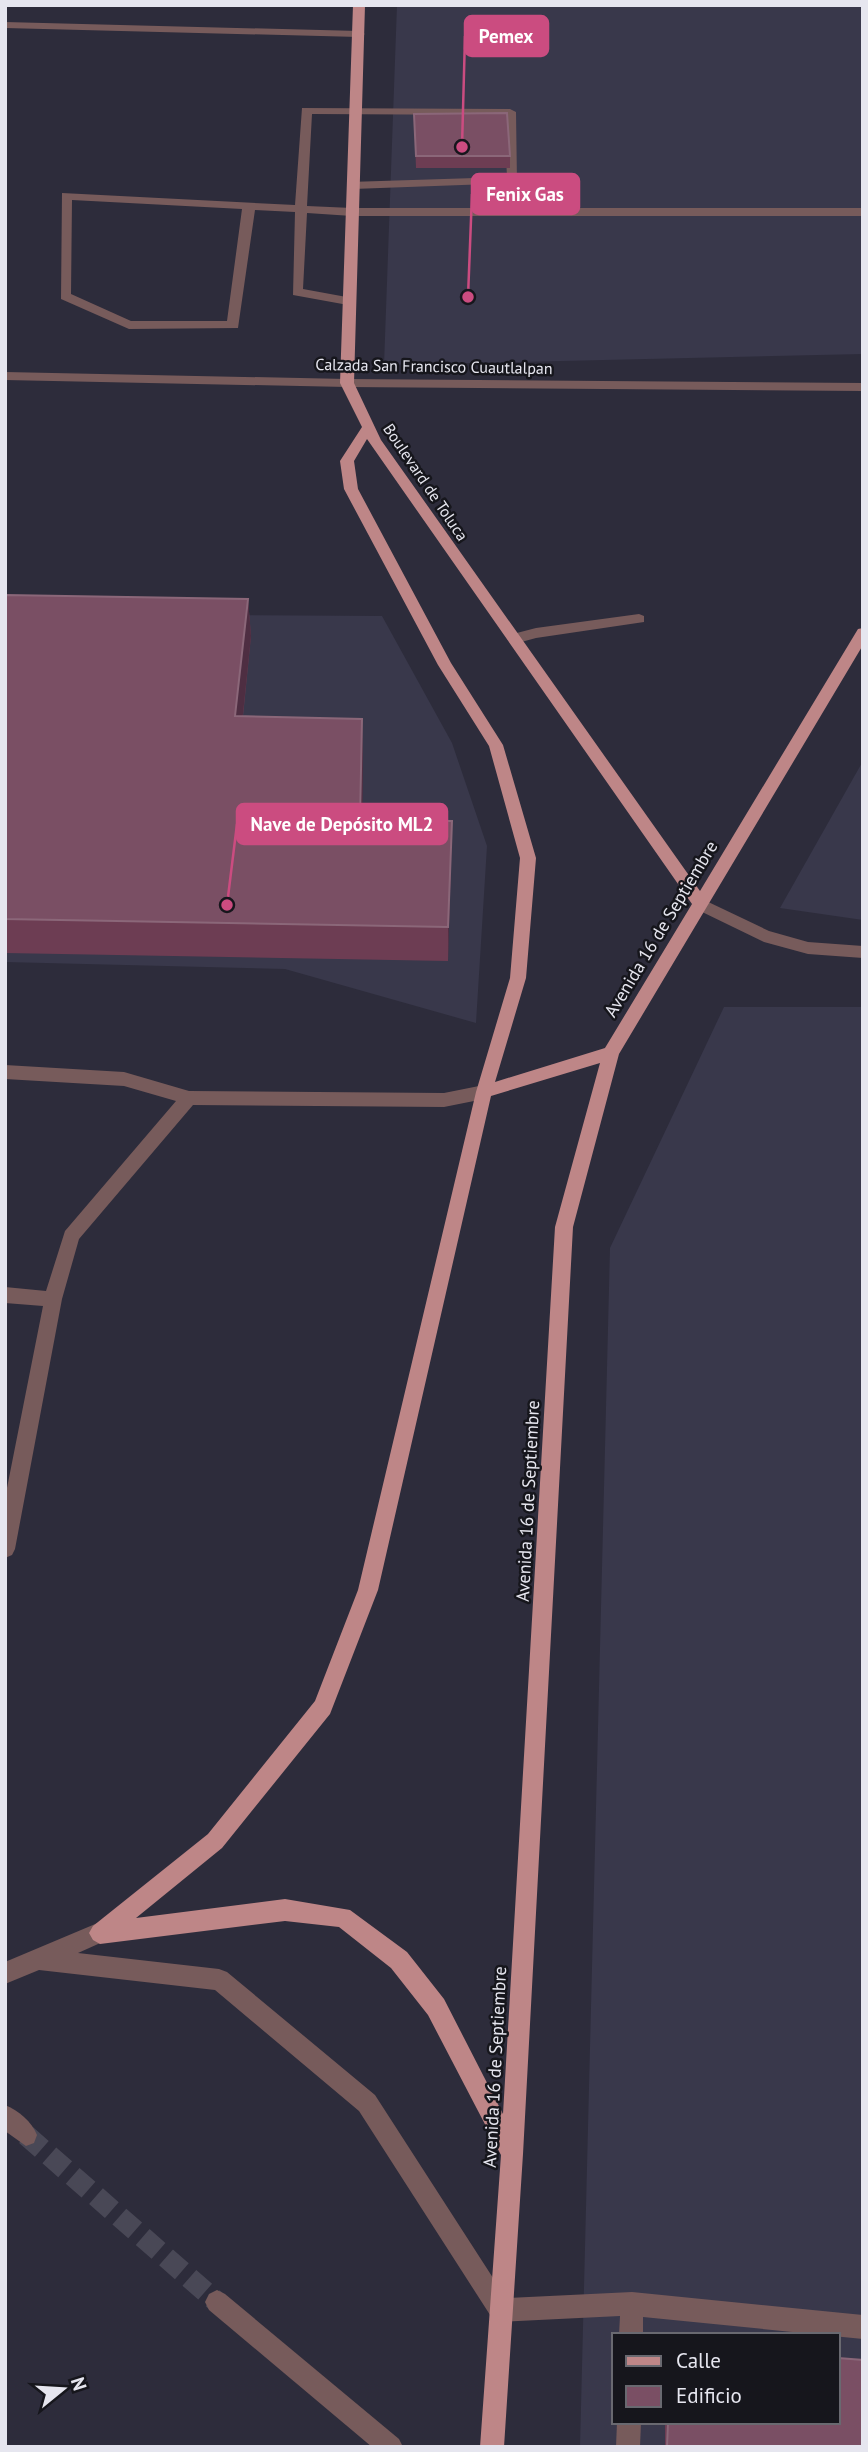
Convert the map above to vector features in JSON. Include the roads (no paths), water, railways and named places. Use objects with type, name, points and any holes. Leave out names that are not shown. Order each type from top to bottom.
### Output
[{"type":"main road","name":"Boulevard de Toluca","points":[[356,6],[359,34],[347,383],[368,428],[702,905]]},
{"type":"main road","points":[[100,1933],[215,1841],[323,1707],[368,1590],[484,1092],[518,978],[528,858],[496,745],[445,665],[351,489],[348,461],[368,428]]},
{"type":"main road","name":"Avenida 16 de Septiembre","points":[[492,2447],[512,2154],[564,1227],[611,1053],[863,632]]},
{"type":"main road","points":[[484,1092],[611,1053]]},
{"type":"main road","points":[[100,1933],[285,1910],[343,1917],[399,1960],[436,2007],[512,2154]]},
{"type":"street","points":[[5,25],[359,34]]},
{"type":"street","points":[[348,301],[297,292],[306,110],[510,112],[513,180],[353,184]]},
{"type":"street","points":[[249,206],[233,325],[129,325],[65,296],[66,196],[249,206],[300,211],[863,212]]},
{"type":"street","name":"Calzada San Francisco Cuautlalpan","points":[[5,376],[347,383],[863,387]]},
{"type":"street","points":[[514,639],[536,632],[639,619]]},
{"type":"street","points":[[702,905],[764,936],[808,948],[863,952]]},
{"type":"street","points":[[5,1072],[124,1079],[189,1098],[444,1100],[484,1092]]},
{"type":"street","points":[[5,1549],[53,1299],[71,1236],[189,1098]]},
{"type":"street","points":[[5,1295],[53,1299]]},
{"type":"street","points":[[5,1973],[100,1933]]},
{"type":"street","points":[[39,1959],[219,1980],[368,2103],[500,2310],[632,2304],[863,2327]]},
{"type":"street","points":[[5,2116],[26,2135]]},
{"type":"street","points":[[217,2302],[391,2447]]},
{"type":"street","points":[[631,2333],[632,2304]]},
{"type":"street","points":[[628,2447],[629,2424]]},
{"type":"tunnel","points":[[26,2135],[217,2302]]},
{"type":"place","name":"Pemex","points":[[462,147]]},
{"type":"place","name":"Fenix Gas","points":[[468,297]]},
{"type":"place","name":"Nave de Depósito ML2","points":[[227,905]]}]
